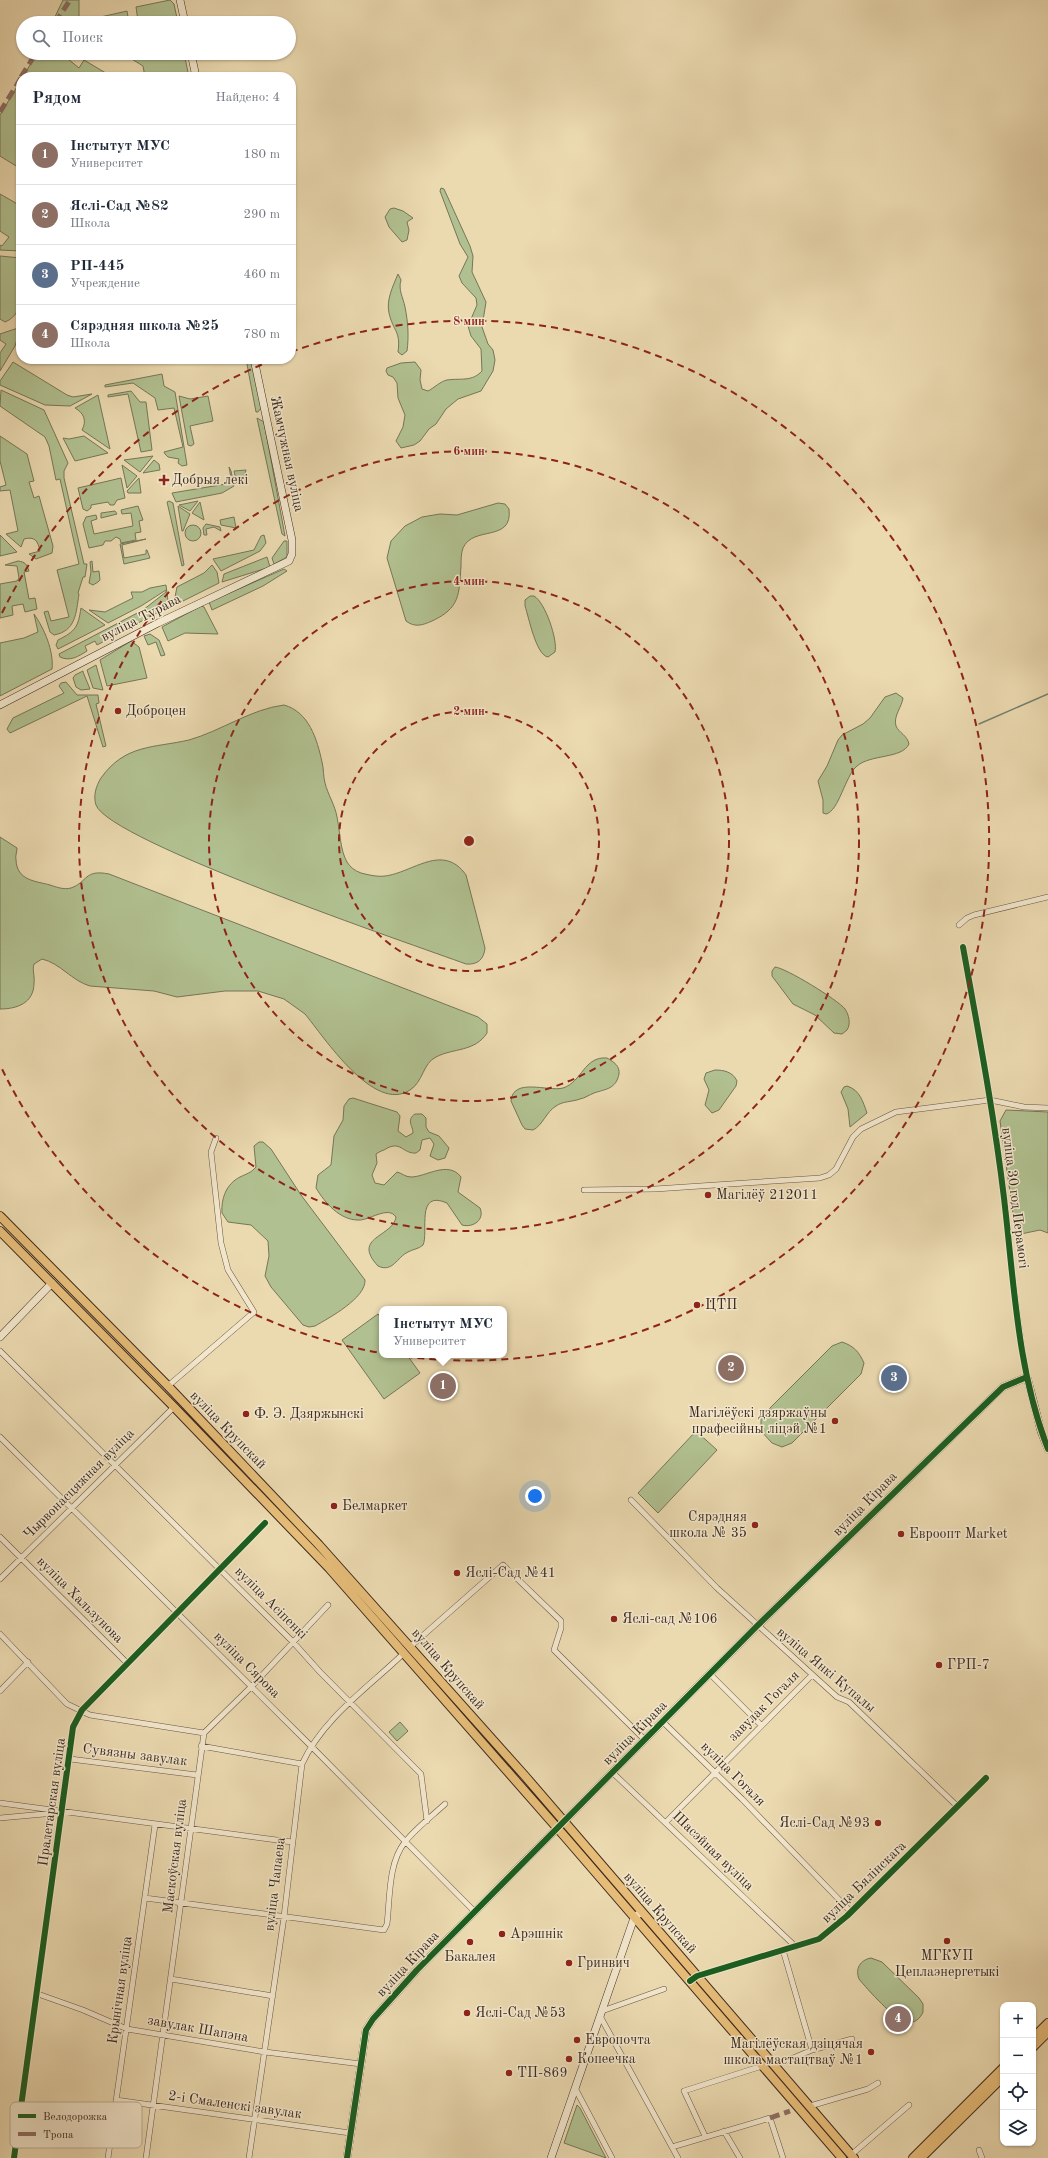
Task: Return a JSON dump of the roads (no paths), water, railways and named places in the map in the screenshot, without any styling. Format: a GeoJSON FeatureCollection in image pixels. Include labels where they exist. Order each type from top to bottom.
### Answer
{"type":"FeatureCollection","features":[{"type":"Feature","properties":{"kind":"main road","name":"вуліца Крупскай"},"geometry":{"type":"LineString","coordinates":[[0,1216],[168,1386],[316,1542],[411,1646],[853,2156]]}},
{"type":"Feature","properties":{"kind":"main road","name":"вуліца Крупскай"},"geometry":{"type":"LineString","coordinates":[[0,1231],[174,1407],[325,1564],[558,1829],[842,2158]]}},
{"type":"Feature","properties":{"kind":"main road"},"geometry":{"type":"LineString","coordinates":[[1036,2035],[1048,2023]]}},
{"type":"Feature","properties":{"kind":"main road"},"geometry":{"type":"LineString","coordinates":[[1036,2044],[1047,2035]]}},
{"type":"Feature","properties":{"kind":"main road"},"geometry":{"type":"LineString","coordinates":[[913,2158],[1000,2071]]}},
{"type":"Feature","properties":{"kind":"main road"},"geometry":{"type":"LineString","coordinates":[[921,2158],[1000,2080]]}},
{"type":"Feature","properties":{"kind":"street"},"geometry":{"type":"LineString","coordinates":[[180,0],[183,16]]}},
{"type":"Feature","properties":{"kind":"street"},"geometry":{"type":"LineString","coordinates":[[192,60],[195,72]]}},
{"type":"Feature","properties":{"kind":"street","name":"Жамчужная вуліца"},"geometry":{"type":"LineString","coordinates":[[255,364],[292,540],[292,554]]}},
{"type":"Feature","properties":{"kind":"street","name":"вуліца Турава"},"geometry":{"type":"LineString","coordinates":[[0,705],[158,623],[274,569],[289,561],[292,554]]}},
{"type":"Feature","properties":{"kind":"street"},"geometry":{"type":"LineString","coordinates":[[959,925],[967,918],[974,915],[1048,897]]}},
{"type":"Feature","properties":{"kind":"street","name":"вуліца 30 год Перамогі"},"geometry":{"type":"LineString","coordinates":[[963,947],[990,1100],[1002,1179],[1014,1298],[1027,1377],[1041,1431],[1048,1450]]}},
{"type":"Feature","properties":{"kind":"street"},"geometry":{"type":"LineString","coordinates":[[584,1190],[655,1189],[820,1178],[829,1175],[836,1169],[853,1137],[861,1129],[896,1112],[990,1100],[1024,1107],[1048,1108]]}},
{"type":"Feature","properties":{"kind":"street"},"geometry":{"type":"LineString","coordinates":[[168,1386],[254,1312],[228,1270],[221,1243],[211,1152],[216,1138]]}},
{"type":"Feature","properties":{"kind":"street"},"geometry":{"type":"LineString","coordinates":[[0,1337],[52,1283]]}},
{"type":"Feature","properties":{"kind":"street","name":"вуліца Асіпенкі"},"geometry":{"type":"LineString","coordinates":[[0,1351],[293,1642],[421,1774],[427,1821]]}},
{"type":"Feature","properties":{"kind":"street","name":"вуліца Кірава"},"geometry":{"type":"LineString","coordinates":[[347,2158],[368,2026],[417,1970],[757,1626],[1003,1387],[1027,1377]]}},
{"type":"Feature","properties":{"kind":"street","name":"Чырвонасцяжная вуліца"},"geometry":{"type":"LineString","coordinates":[[0,1579],[174,1407]]}},
{"type":"Feature","properties":{"kind":"street","name":"вуліца Сярова"},"geometry":{"type":"LineString","coordinates":[[0,1437],[310,1745],[475,1912]]}},
{"type":"Feature","properties":{"kind":"street","name":"вуліца Янкі Купалы"},"geometry":{"type":"LineString","coordinates":[[631,1500],[757,1626],[837,1697],[849,1702],[957,1806]]}},
{"type":"Feature","properties":{"kind":"street","name":"Пралетарская вуліца"},"geometry":{"type":"LineString","coordinates":[[22,2102],[70,1759],[73,1727],[82,1710],[219,1568],[265,1523]]}},
{"type":"Feature","properties":{"kind":"street","name":"вуліца Хальзунова"},"geometry":{"type":"LineString","coordinates":[[0,1537],[127,1663]]}},
{"type":"Feature","properties":{"kind":"street"},"geometry":{"type":"LineString","coordinates":[[411,1646],[503,1564],[561,1621],[561,1628],[554,1648],[558,1654],[645,1740]]}},
{"type":"Feature","properties":{"kind":"street"},"geometry":{"type":"LineString","coordinates":[[0,1634],[67,1704],[90,1715],[204,1733],[251,1688],[328,1605]]}},
{"type":"Feature","properties":{"kind":"street","name":"вуліца Чапаева"},"geometry":{"type":"LineString","coordinates":[[249,2158],[284,1917],[302,1764],[310,1745],[350,1702],[404,1653]]}},
{"type":"Feature","properties":{"kind":"street"},"geometry":{"type":"LineString","coordinates":[[0,1691],[28,1662]]}},
{"type":"Feature","properties":{"kind":"street"},"geometry":{"type":"LineString","coordinates":[[710,1674],[761,1726]]}},
{"type":"Feature","properties":{"kind":"street","name":"завулак Гогаля"},"geometry":{"type":"LineString","coordinates":[[666,1822],[812,1675]]}},
{"type":"Feature","properties":{"kind":"street","name":"вуліца Гогаля"},"geometry":{"type":"LineString","coordinates":[[663,1722],[715,1772],[851,1912]]}},
{"type":"Feature","properties":{"kind":"street","name":"Маскоўская вуліца"},"geometry":{"type":"LineString","coordinates":[[146,2158],[192,1828],[197,1775],[204,1733]]}},
{"type":"Feature","properties":{"kind":"street"},"geometry":{"type":"LineString","coordinates":[[201,1746],[302,1764]]}},
{"type":"Feature","properties":{"kind":"street","name":"Сувязны завулак"},"geometry":{"type":"LineString","coordinates":[[70,1759],[197,1775]]}},
{"type":"Feature","properties":{"kind":"street","name":"Шасэйная вуліца"},"geometry":{"type":"LineString","coordinates":[[613,1773],[796,1947]]}},
{"type":"Feature","properties":{"kind":"street","name":"вуліца Бялінскага"},"geometry":{"type":"LineString","coordinates":[[690,1981],[697,1976],[819,1939],[833,1930],[986,1778]]}},
{"type":"Feature","properties":{"kind":"street"},"geometry":{"type":"LineString","coordinates":[[0,1803],[154,1825],[192,1828],[292,1842]]}},
{"type":"Feature","properties":{"kind":"street"},"geometry":{"type":"LineString","coordinates":[[145,1898],[384,1930],[387,1924],[395,1863],[398,1852],[405,1841],[445,1804]]}},
{"type":"Feature","properties":{"kind":"street"},"geometry":{"type":"LineString","coordinates":[[0,1818],[62,1812]]}},
{"type":"Feature","properties":{"kind":"street","name":"Крынічная вуліца"},"geometry":{"type":"LineString","coordinates":[[116,2100],[154,1825]]}},
{"type":"Feature","properties":{"kind":"street"},"geometry":{"type":"LineString","coordinates":[[551,2158],[634,1918],[641,1912]]}},
{"type":"Feature","properties":{"kind":"street"},"geometry":{"type":"LineString","coordinates":[[783,1950],[812,2050]]}},
{"type":"Feature","properties":{"kind":"street"},"geometry":{"type":"LineString","coordinates":[[171,1980],[273,1996]]}},
{"type":"Feature","properties":{"kind":"street"},"geometry":{"type":"LineString","coordinates":[[601,2014],[664,1989]]}},
{"type":"Feature","properties":{"kind":"street","name":"завулак Шапэна"},"geometry":{"type":"LineString","coordinates":[[38,1994],[83,2010],[127,2029],[265,2052],[361,2064]]}},
{"type":"Feature","properties":{"kind":"street"},"geometry":{"type":"LineString","coordinates":[[601,2014],[678,2158]]}},
{"type":"Feature","properties":{"kind":"street"},"geometry":{"type":"LineString","coordinates":[[786,2061],[812,2050],[852,2039]]}},
{"type":"Feature","properties":{"kind":"street"},"geometry":{"type":"LineString","coordinates":[[705,2136],[684,2091],[762,2066]]}},
{"type":"Feature","properties":{"kind":"street"},"geometry":{"type":"LineString","coordinates":[[810,2106],[868,2089],[878,2083]]}},
{"type":"Feature","properties":{"kind":"street"},"geometry":{"type":"LineString","coordinates":[[575,2088],[612,2158]]}},
{"type":"Feature","properties":{"kind":"street","name":"2-і Смаленскі завулак"},"geometry":{"type":"LineString","coordinates":[[116,2100],[131,2102]]}},
{"type":"Feature","properties":{"kind":"street","name":"2-і Смаленскі завулак"},"geometry":{"type":"LineString","coordinates":[[142,2104],[350,2133]]}},
{"type":"Feature","properties":{"kind":"street"},"geometry":{"type":"LineString","coordinates":[[853,2156],[908,2105]]}},
{"type":"Feature","properties":{"kind":"street"},"geometry":{"type":"LineString","coordinates":[[672,2147],[770,2118],[783,2158]]}},
{"type":"Feature","properties":{"kind":"street"},"geometry":{"type":"LineString","coordinates":[[724,2131],[740,2158]]}},
{"type":"Feature","properties":{"kind":"street","name":"Пралетарская вуліца"},"geometry":{"type":"LineString","coordinates":[[14,2158],[15,2148]]}},
{"type":"Feature","properties":{"kind":"street","name":"Крынічная вуліца"},"geometry":{"type":"LineString","coordinates":[[108,2158],[109,2148]]}},
{"type":"Feature","properties":{"kind":"street"},"geometry":{"type":"LineString","coordinates":[[979,2150],[982,2158]]}},
{"type":"Feature","properties":{"kind":"waterway"},"geometry":{"type":"LineString","coordinates":[[979,724],[1048,694]]}},
{"type":"Feature","properties":{"kind":"place","name":"Добрыя лекі"},"geometry":{"type":"Point","coordinates":[164,480]}},
{"type":"Feature","properties":{"kind":"place","name":"Доброцен"},"geometry":{"type":"Point","coordinates":[118,711]}},
{"type":"Feature","properties":{"kind":"place","name":"Магілёў 212011"},"geometry":{"type":"Point","coordinates":[708,1195]}},
{"type":"Feature","properties":{"kind":"place","name":"ЦТП"},"geometry":{"type":"Point","coordinates":[697,1305]}},
{"type":"Feature","properties":{"kind":"place","name":"Яслі-Сад №82"},"geometry":{"type":"Point","coordinates":[731,1368]}},
{"type":"Feature","properties":{"kind":"place","name":"РП-445"},"geometry":{"type":"Point","coordinates":[894,1378]}},
{"type":"Feature","properties":{"kind":"place","name":"Інстытут МУС"},"geometry":{"type":"Point","coordinates":[443,1386]}},
{"type":"Feature","properties":{"kind":"place","name":"Ф. Э. Дзяржынскі"},"geometry":{"type":"Point","coordinates":[246,1414]}},
{"type":"Feature","properties":{"kind":"place","name":"Магілёўскі дзяржаўны прафесійны ліцэй №1"},"geometry":{"type":"Point","coordinates":[835,1421]}},
{"type":"Feature","properties":{"kind":"place","name":"Белмаркет"},"geometry":{"type":"Point","coordinates":[334,1506]}},
{"type":"Feature","properties":{"kind":"place","name":"Сярэдняя школа № 35"},"geometry":{"type":"Point","coordinates":[755,1525]}},
{"type":"Feature","properties":{"kind":"place","name":"Евроопт Market"},"geometry":{"type":"Point","coordinates":[901,1534]}},
{"type":"Feature","properties":{"kind":"place","name":"Яслі-Сад №41"},"geometry":{"type":"Point","coordinates":[457,1573]}},
{"type":"Feature","properties":{"kind":"place","name":"Яслі-сад №106"},"geometry":{"type":"Point","coordinates":[614,1619]}},
{"type":"Feature","properties":{"kind":"place","name":"ГРП-7"},"geometry":{"type":"Point","coordinates":[939,1665]}},
{"type":"Feature","properties":{"kind":"place","name":"Яслі-Сад №93"},"geometry":{"type":"Point","coordinates":[878,1823]}},
{"type":"Feature","properties":{"kind":"place","name":"Арэшнік"},"geometry":{"type":"Point","coordinates":[502,1934]}},
{"type":"Feature","properties":{"kind":"place","name":"МГКУП Цеплаэнергетыкі"},"geometry":{"type":"Point","coordinates":[947,1941]}},
{"type":"Feature","properties":{"kind":"place","name":"Бакалея"},"geometry":{"type":"Point","coordinates":[470,1942]}},
{"type":"Feature","properties":{"kind":"place","name":"Гринвич"},"geometry":{"type":"Point","coordinates":[569,1963]}},
{"type":"Feature","properties":{"kind":"place","name":"Яслі-Сад №53"},"geometry":{"type":"Point","coordinates":[467,2013]}},
{"type":"Feature","properties":{"kind":"place","name":"Сярэдняя школа №25"},"geometry":{"type":"Point","coordinates":[898,2019]}},
{"type":"Feature","properties":{"kind":"place","name":"Европочта"},"geometry":{"type":"Point","coordinates":[577,2040]}},
{"type":"Feature","properties":{"kind":"place","name":"Магілёўская дзіцячая школа мастацтваў №1"},"geometry":{"type":"Point","coordinates":[871,2052]}},
{"type":"Feature","properties":{"kind":"place","name":"Копеечка"},"geometry":{"type":"Point","coordinates":[569,2059]}},
{"type":"Feature","properties":{"kind":"place","name":"ТП-869"},"geometry":{"type":"Point","coordinates":[509,2073]}}]}
